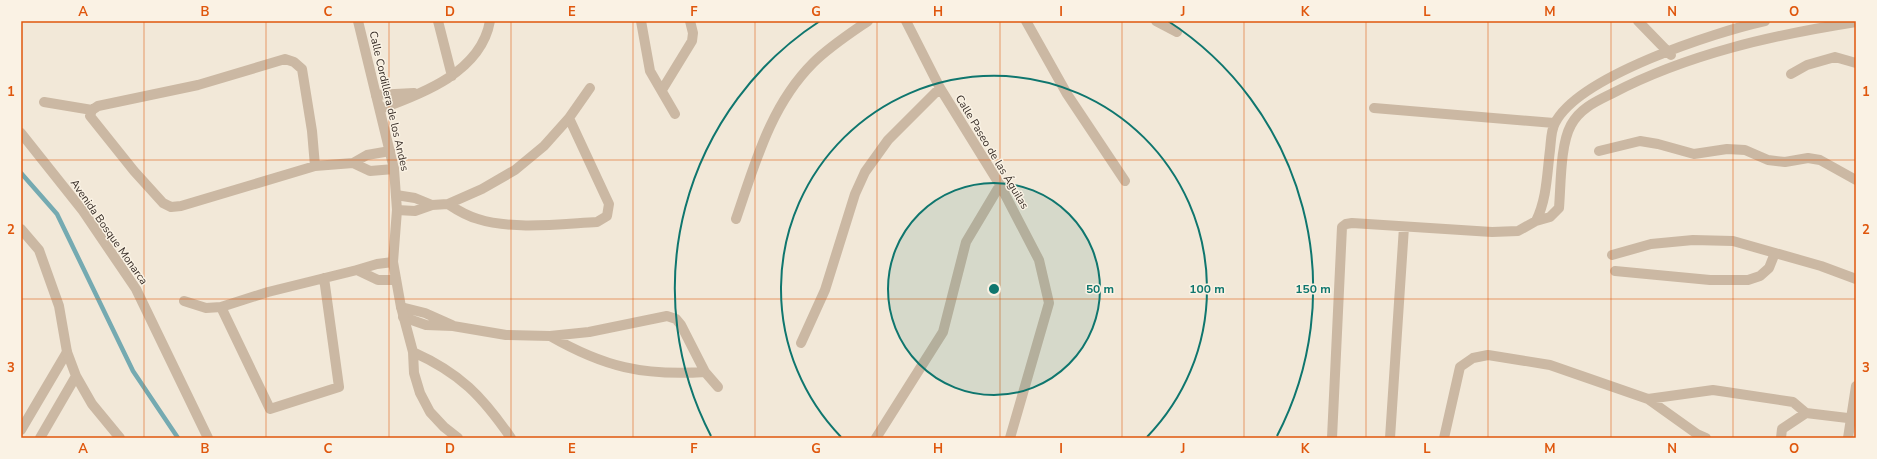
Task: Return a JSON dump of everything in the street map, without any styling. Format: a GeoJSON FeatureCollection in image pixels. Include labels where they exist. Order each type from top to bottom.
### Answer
{"type":"FeatureCollection","features":[{"type":"Feature","properties":{"kind":"street","name":"Calle Cordillera de los Andes"},"geometry":{"type":"LineString","coordinates":[[358,21],[394,169],[397,210],[393,262],[402,312],[412,352],[414,373],[420,393],[430,412],[444,428],[458,438]]}},
{"type":"Feature","properties":{"kind":"street"},"geometry":{"type":"LineString","coordinates":[[438,21],[452,76]]}},
{"type":"Feature","properties":{"kind":"street"},"geometry":{"type":"LineString","coordinates":[[380,109],[424,92],[452,76],[472,57],[482,43],[490,21]]}},
{"type":"Feature","properties":{"kind":"street"},"geometry":{"type":"LineString","coordinates":[[641,21],[650,71],[675,114]]}},
{"type":"Feature","properties":{"kind":"street"},"geometry":{"type":"LineString","coordinates":[[662,90],[692,41],[693,33],[690,21]]}},
{"type":"Feature","properties":{"kind":"street"},"geometry":{"type":"LineString","coordinates":[[736,219],[765,136],[784,99],[799,78],[814,62],[847,35],[868,21]]}},
{"type":"Feature","properties":{"kind":"street","name":"Calle Paseo de las Águilas"},"geometry":{"type":"LineString","coordinates":[[906,21],[940,88],[1000,185],[1039,260],[1049,302],[1010,438]]}},
{"type":"Feature","properties":{"kind":"street"},"geometry":{"type":"LineString","coordinates":[[1026,21],[1067,94],[1125,181]]}},
{"type":"Feature","properties":{"kind":"street"},"geometry":{"type":"LineString","coordinates":[[1156,21],[1178,32]]}},
{"type":"Feature","properties":{"kind":"street"},"geometry":{"type":"LineString","coordinates":[[1638,21],[1679,63]]}},
{"type":"Feature","properties":{"kind":"street"},"geometry":{"type":"LineString","coordinates":[[1536,221],[1544,199],[1554,123],[1566,108],[1584,92],[1624,70],[1668,52],[1765,21]]}},
{"type":"Feature","properties":{"kind":"street"},"geometry":{"type":"LineString","coordinates":[[1332,438],[1342,227],[1346,224],[1352,223],[1492,232],[1518,231],[1536,221],[1550,217],[1559,208],[1565,140],[1570,125],[1577,115],[1590,105],[1630,84],[1679,63],[1799,32],[1856,22]]}},
{"type":"Feature","properties":{"kind":"street"},"geometry":{"type":"LineString","coordinates":[[1791,74],[1807,65],[1835,57],[1856,63]]}},
{"type":"Feature","properties":{"kind":"street"},"geometry":{"type":"LineString","coordinates":[[315,166],[312,131],[302,69],[294,62],[285,59],[198,85],[98,106],[92,110],[90,116],[134,171],[164,203],[171,207],[181,206],[315,166],[352,163],[367,155],[390,151]]}},
{"type":"Feature","properties":{"kind":"street"},"geometry":{"type":"LineString","coordinates":[[397,210],[415,211],[432,205],[448,204],[482,189],[515,170],[544,146],[569,118],[590,88]]}},
{"type":"Feature","properties":{"kind":"street"},"geometry":{"type":"LineString","coordinates":[[801,343],[825,290],[855,194],[865,172],[888,140],[940,88]]}},
{"type":"Feature","properties":{"kind":"street"},"geometry":{"type":"LineString","coordinates":[[376,95],[424,92]]}},
{"type":"Feature","properties":{"kind":"street"},"geometry":{"type":"LineString","coordinates":[[44,102],[92,110]]}},
{"type":"Feature","properties":{"kind":"street"},"geometry":{"type":"LineString","coordinates":[[1374,108],[1554,123]]}},
{"type":"Feature","properties":{"kind":"street"},"geometry":{"type":"LineString","coordinates":[[448,204],[464,214],[478,220],[520,226],[596,222],[607,216],[609,204],[569,118]]}},
{"type":"Feature","properties":{"kind":"street","name":"Avenida Bosque Monarca"},"geometry":{"type":"LineString","coordinates":[[21,133],[83,210],[136,289],[208,438]]}},
{"type":"Feature","properties":{"kind":"street"},"geometry":{"type":"LineString","coordinates":[[1551,138],[1565,140]]}},
{"type":"Feature","properties":{"kind":"street"},"geometry":{"type":"LineString","coordinates":[[1599,151],[1640,141],[1658,144],[1694,154],[1727,149],[1745,150],[1768,160],[1785,162],[1808,158],[1820,160],[1839,169],[1856,180]]}},
{"type":"Feature","properties":{"kind":"street"},"geometry":{"type":"LineString","coordinates":[[352,163],[370,171],[394,169]]}},
{"type":"Feature","properties":{"kind":"street"},"geometry":{"type":"LineString","coordinates":[[876,438],[943,332],[966,242],[1000,185]]}},
{"type":"Feature","properties":{"kind":"street"},"geometry":{"type":"LineString","coordinates":[[396,196],[415,198],[432,205]]}},
{"type":"Feature","properties":{"kind":"street"},"geometry":{"type":"LineString","coordinates":[[1390,438],[1404,227]]}},
{"type":"Feature","properties":{"kind":"street"},"geometry":{"type":"LineString","coordinates":[[21,229],[39,250],[59,306],[68,352],[76,376],[92,404],[120,438]]}},
{"type":"Feature","properties":{"kind":"street"},"geometry":{"type":"LineString","coordinates":[[1612,255],[1651,244],[1693,240],[1733,241],[1821,266],[1856,279]]}},
{"type":"Feature","properties":{"kind":"street"},"geometry":{"type":"LineString","coordinates":[[1615,271],[1710,280],[1748,280],[1760,276],[1769,268],[1775,253]]}},
{"type":"Feature","properties":{"kind":"street"},"geometry":{"type":"LineString","coordinates":[[184,301],[206,308],[221,307],[377,264],[393,262]]}},
{"type":"Feature","properties":{"kind":"street"},"geometry":{"type":"LineString","coordinates":[[357,270],[378,280],[396,280]]}},
{"type":"Feature","properties":{"kind":"street"},"geometry":{"type":"LineString","coordinates":[[221,307],[270,409],[339,387],[324,278]]}},
{"type":"Feature","properties":{"kind":"street"},"geometry":{"type":"LineString","coordinates":[[402,312],[425,313],[453,326],[506,335],[550,336],[589,332],[667,316],[676,319],[681,325],[705,372],[718,387]]}},
{"type":"Feature","properties":{"kind":"street"},"geometry":{"type":"LineString","coordinates":[[550,336],[578,352],[615,366],[640,371],[673,374],[705,372]]}},
{"type":"Feature","properties":{"kind":"street"},"geometry":{"type":"LineString","coordinates":[[21,430],[68,352]]}},
{"type":"Feature","properties":{"kind":"street"},"geometry":{"type":"LineString","coordinates":[[412,352],[448,370],[464,383],[484,401],[503,433],[511,438]]}},
{"type":"Feature","properties":{"kind":"street"},"geometry":{"type":"LineString","coordinates":[[1444,438],[1460,367],[1474,358],[1488,355],[1550,366],[1648,399],[1697,434],[1706,438]]}},
{"type":"Feature","properties":{"kind":"street"},"geometry":{"type":"LineString","coordinates":[[40,438],[76,376]]}},
{"type":"Feature","properties":{"kind":"street"},"geometry":{"type":"LineString","coordinates":[[1851,436],[1854,419],[1856,386]]}},
{"type":"Feature","properties":{"kind":"street"},"geometry":{"type":"LineString","coordinates":[[1648,399],[1713,390],[1793,402],[1806,413],[1854,419]]}},
{"type":"Feature","properties":{"kind":"street"},"geometry":{"type":"LineString","coordinates":[[1781,438],[1782,429],[1806,413]]}},
{"type":"Feature","properties":{"kind":"waterway"},"geometry":{"type":"LineString","coordinates":[[21,173],[57,214],[133,371],[178,438]]}}]}
